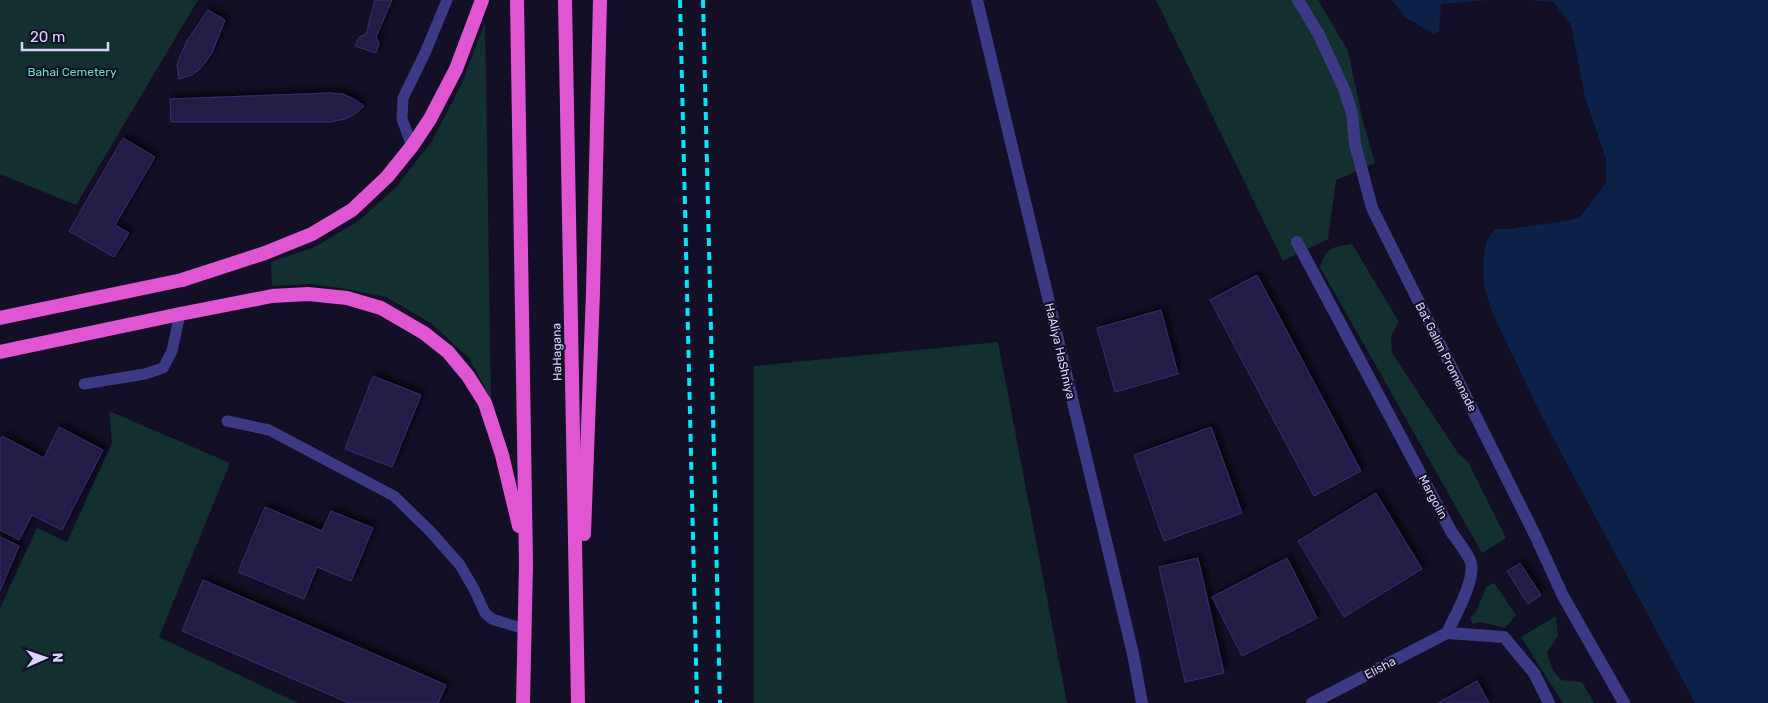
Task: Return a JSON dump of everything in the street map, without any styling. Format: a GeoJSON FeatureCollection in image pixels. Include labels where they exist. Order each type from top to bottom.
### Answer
{"type":"FeatureCollection","features":[{"type":"Feature","properties":{"kind":"highway"},"geometry":{"type":"LineString","coordinates":[[0,318],[182,280],[265,253],[312,234],[352,210],[388,177],[430,119],[456,69],[482,0]]}},
{"type":"Feature","properties":{"kind":"highway"},"geometry":{"type":"LineString","coordinates":[[517,0],[526,564],[523,703]]}},
{"type":"Feature","properties":{"kind":"highway","name":"HaHagana"},"geometry":{"type":"LineString","coordinates":[[565,0],[578,703]]}},
{"type":"Feature","properties":{"kind":"highway"},"geometry":{"type":"LineString","coordinates":[[579,683],[593,292],[600,0]]}},
{"type":"Feature","properties":{"kind":"highway"},"geometry":{"type":"LineString","coordinates":[[0,352],[272,296],[308,294],[347,298],[381,308],[424,333],[448,352],[468,376],[485,403],[507,474],[526,564]]}},
{"type":"Feature","properties":{"kind":"street","name":"HaAliya HaShniya"},"geometry":{"type":"LineString","coordinates":[[977,0],[1128,635],[1142,703]]}},
{"type":"Feature","properties":{"kind":"street","name":"Bat Galim Promenade"},"geometry":{"type":"LineString","coordinates":[[1298,0],[1320,35],[1352,113],[1355,144],[1372,208],[1535,535],[1563,596],[1624,703]]}},
{"type":"Feature","properties":{"kind":"street","name":"Margolin"},"geometry":{"type":"LineString","coordinates":[[1297,242],[1452,533],[1471,562],[1470,581],[1447,633]]}},
{"type":"Feature","properties":{"kind":"street","name":"Elisha"},"geometry":{"type":"LineString","coordinates":[[1312,703],[1447,633]]}},
{"type":"Feature","properties":{"kind":"street"},"geometry":{"type":"LineString","coordinates":[[1447,633],[1504,637],[1534,673],[1550,703]]}},
{"type":"Feature","properties":{"kind":"lane"},"geometry":{"type":"LineString","coordinates":[[412,146],[402,120],[403,98],[447,0]]}},
{"type":"Feature","properties":{"kind":"lane"},"geometry":{"type":"LineString","coordinates":[[84,384],[145,374],[163,368],[172,351],[180,314]]}},
{"type":"Feature","properties":{"kind":"lane"},"geometry":{"type":"LineString","coordinates":[[226,421],[269,430],[394,496],[431,532],[460,565],[485,613],[492,619],[524,629]]}},
{"type":"Feature","properties":{"kind":"green space","name":"Bahai Cemetery"},"geometry":{"type":"Polygon","coordinates":[[[0,0],[198,0],[76,205],[0,174],[0,0]]]}},
{"type":"Feature","properties":{"kind":"green space"},"geometry":{"type":"Polygon","coordinates":[[[1156,0],[1318,0],[1348,51],[1363,122],[1375,163],[1336,180],[1328,239],[1283,261],[1156,0]]]}},
{"type":"Feature","properties":{"kind":"green space"},"geometry":{"type":"Polygon","coordinates":[[[485,22],[491,399],[469,358],[431,323],[386,297],[311,284],[272,286],[271,262],[315,247],[360,220],[397,186],[432,141],[462,83],[485,22]]]}},
{"type":"Feature","properties":{"kind":"green space"},"geometry":{"type":"Polygon","coordinates":[[[1352,244],[1399,322],[1391,336],[1392,353],[1458,453],[1468,462],[1506,538],[1482,553],[1320,267],[1325,255],[1331,249],[1352,244]]]}},
{"type":"Feature","properties":{"kind":"green space"},"geometry":{"type":"Polygon","coordinates":[[[998,342],[1067,703],[754,703],[754,366],[998,342]]]}},
{"type":"Feature","properties":{"kind":"green space"},"geometry":{"type":"Polygon","coordinates":[[[109,411],[230,463],[159,637],[298,703],[0,703],[0,608],[37,528],[67,542],[112,443],[109,411]]]}},
{"type":"Feature","properties":{"kind":"green space"},"geometry":{"type":"Polygon","coordinates":[[[1494,583],[1516,615],[1505,628],[1480,622],[1473,624],[1470,618],[1476,612],[1486,587],[1494,583]]]}},
{"type":"Feature","properties":{"kind":"green space"},"geometry":{"type":"Polygon","coordinates":[[[1556,616],[1558,636],[1547,653],[1553,670],[1561,680],[1582,682],[1594,703],[1563,703],[1521,637],[1556,616]]]}},
{"type":"Feature","properties":{"kind":"water"},"geometry":{"type":"Polygon","coordinates":[[[1392,0],[1489,0],[1441,4],[1439,31],[1434,34],[1405,17],[1392,0]]]}},
{"type":"Feature","properties":{"kind":"water"},"geometry":{"type":"Polygon","coordinates":[[[1529,0],[1768,0],[1768,703],[1695,703],[1541,415],[1492,312],[1484,286],[1483,265],[1486,242],[1495,229],[1510,229],[1566,221],[1580,217],[1606,183],[1606,159],[1585,97],[1571,25],[1553,2],[1529,0]]]}},
{"type":"Feature","properties":{"kind":"building"},"geometry":{"type":"Polygon","coordinates":[[[375,0],[392,0],[376,37],[379,43],[376,53],[355,46],[359,37],[366,34],[375,0]]]}},
{"type":"Feature","properties":{"kind":"building"},"geometry":{"type":"Polygon","coordinates":[[[208,10],[225,20],[212,53],[201,68],[192,75],[179,79],[177,65],[180,56],[188,39],[208,10]]]}},
{"type":"Feature","properties":{"kind":"building"},"geometry":{"type":"Polygon","coordinates":[[[343,94],[364,106],[355,114],[345,119],[330,122],[171,122],[170,99],[343,94]]]}},
{"type":"Feature","properties":{"kind":"building"},"geometry":{"type":"Polygon","coordinates":[[[123,138],[155,157],[115,225],[129,233],[114,257],[69,231],[123,138]]]}},
{"type":"Feature","properties":{"kind":"building"},"geometry":{"type":"Polygon","coordinates":[[[1257,275],[1361,471],[1314,496],[1210,300],[1257,275]]]}},
{"type":"Feature","properties":{"kind":"building"},"geometry":{"type":"Polygon","coordinates":[[[1161,310],[1178,374],[1115,392],[1097,328],[1161,310]]]}},
{"type":"Feature","properties":{"kind":"building"},"geometry":{"type":"Polygon","coordinates":[[[373,376],[421,395],[392,467],[345,449],[373,376]]]}},
{"type":"Feature","properties":{"kind":"building"},"geometry":{"type":"Polygon","coordinates":[[[59,427],[103,450],[62,530],[32,515],[19,540],[0,530],[0,440],[2,436],[44,458],[59,427]]]}},
{"type":"Feature","properties":{"kind":"building"},"geometry":{"type":"Polygon","coordinates":[[[1211,427],[1242,513],[1164,541],[1134,455],[1211,427]]]}},
{"type":"Feature","properties":{"kind":"building"},"geometry":{"type":"Polygon","coordinates":[[[1376,493],[1422,569],[1344,617],[1298,541],[1376,493]]]}},
{"type":"Feature","properties":{"kind":"building"},"geometry":{"type":"Polygon","coordinates":[[[265,507],[322,531],[331,511],[373,528],[351,581],[317,567],[304,599],[238,572],[265,507]]]}},
{"type":"Feature","properties":{"kind":"building"},"geometry":{"type":"Polygon","coordinates":[[[0,537],[19,546],[0,591],[0,537]]]}},
{"type":"Feature","properties":{"kind":"building"},"geometry":{"type":"Polygon","coordinates":[[[1198,558],[1224,673],[1185,682],[1159,567],[1198,558]]]}},
{"type":"Feature","properties":{"kind":"building"},"geometry":{"type":"Polygon","coordinates":[[[1287,558],[1317,618],[1242,656],[1212,597],[1287,558]]]}},
{"type":"Feature","properties":{"kind":"building"},"geometry":{"type":"Polygon","coordinates":[[[1520,563],[1541,595],[1528,604],[1507,571],[1520,563]]]}},
{"type":"Feature","properties":{"kind":"building"},"geometry":{"type":"Polygon","coordinates":[[[203,580],[446,685],[438,703],[349,703],[182,631],[203,580]]]}},
{"type":"Feature","properties":{"kind":"building"},"geometry":{"type":"Polygon","coordinates":[[[1477,681],[1489,703],[1438,703],[1477,681]]]}},
{"type":"Feature","properties":{"kind":"railway"},"geometry":{"type":"LineString","coordinates":[[680,0],[697,703]]}},
{"type":"Feature","properties":{"kind":"railway"},"geometry":{"type":"LineString","coordinates":[[703,0],[720,703]]}}]}
